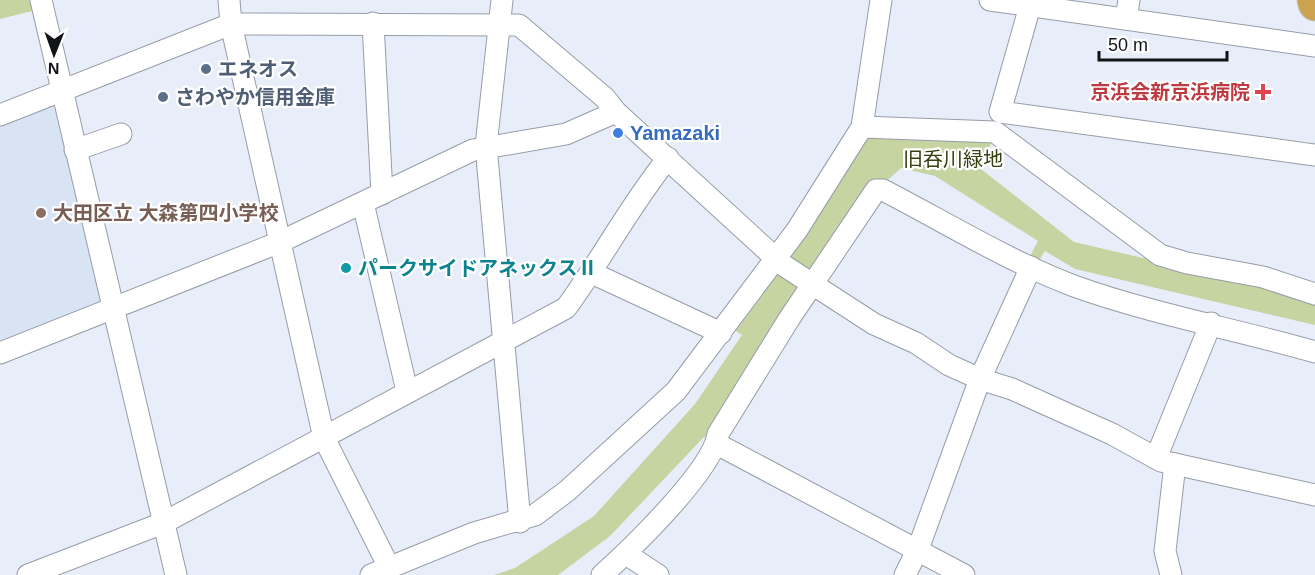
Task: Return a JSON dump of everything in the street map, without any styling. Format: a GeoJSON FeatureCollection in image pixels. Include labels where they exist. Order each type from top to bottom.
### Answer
{"type":"FeatureCollection","features":[{"type":"Feature","properties":{"kind":"street"},"geometry":{"type":"LineString","coordinates":[[41,0],[176,575]]}},
{"type":"Feature","properties":{"kind":"street"},"geometry":{"type":"LineString","coordinates":[[229,0],[231,24],[324,438],[380,571],[474,533],[520,522],[535,515],[567,491],[632,434],[676,391],[779,262],[862,127],[881,0]]}},
{"type":"Feature","properties":{"kind":"street"},"geometry":{"type":"LineString","coordinates":[[502,0],[485,142],[520,522]]}},
{"type":"Feature","properties":{"kind":"street"},"geometry":{"type":"LineString","coordinates":[[990,0],[1030,6],[1127,9],[1315,46]]}},
{"type":"Feature","properties":{"kind":"street"},"geometry":{"type":"LineString","coordinates":[[995,132],[1030,6]]}},
{"type":"Feature","properties":{"kind":"street"},"geometry":{"type":"LineString","coordinates":[[373,23],[372,198],[407,391]]}},
{"type":"Feature","properties":{"kind":"street"},"geometry":{"type":"LineString","coordinates":[[0,115],[231,24],[500,23],[519,25],[605,98],[616,112],[779,262],[874,324],[916,343],[980,380],[1012,389],[1112,434],[1165,461],[1315,495]]}},
{"type":"Feature","properties":{"kind":"street"},"geometry":{"type":"LineString","coordinates":[[0,353],[280,242],[485,142],[566,135],[616,112]]}},
{"type":"Feature","properties":{"kind":"street"},"geometry":{"type":"LineString","coordinates":[[1000,112],[1315,155]]}},
{"type":"Feature","properties":{"kind":"street"},"geometry":{"type":"LineString","coordinates":[[862,127],[995,132],[1160,255],[1187,263],[1263,277],[1315,294]]}},
{"type":"Feature","properties":{"kind":"street"},"geometry":{"type":"LineString","coordinates":[[75,150],[121,134]]}},
{"type":"Feature","properties":{"kind":"street"},"geometry":{"type":"LineString","coordinates":[[28,575],[164,523],[566,308],[592,273],[642,191],[668,158]]}},
{"type":"Feature","properties":{"kind":"street"},"geometry":{"type":"LineString","coordinates":[[602,575],[626,554],[704,464],[717,444],[718,434],[810,284],[871,195],[883,190],[1030,267],[1072,285],[1139,308],[1211,323],[1315,352]]}},
{"type":"Feature","properties":{"kind":"street"},"geometry":{"type":"LineString","coordinates":[[905,575],[918,549],[980,380],[1030,267]]}},
{"type":"Feature","properties":{"kind":"street"},"geometry":{"type":"LineString","coordinates":[[592,273],[721,333]]}},
{"type":"Feature","properties":{"kind":"street"},"geometry":{"type":"LineString","coordinates":[[1171,575],[1165,551],[1165,461],[1211,323]]}},
{"type":"Feature","properties":{"kind":"street"},"geometry":{"type":"LineString","coordinates":[[717,444],[964,575]]}},
{"type":"Feature","properties":{"kind":"street"},"geometry":{"type":"LineString","coordinates":[[626,554],[658,575]]}},
{"type":"Feature","properties":{"kind":"shaded area","name":"大田区立 大森第四小学校"},"geometry":{"type":"Polygon","coordinates":[[[56,104],[103,300],[101,306],[0,344],[0,127],[56,104]]]}},
{"type":"Feature","properties":{"kind":"green space"},"geometry":{"type":"Polygon","coordinates":[[[0,0],[34,0],[36,10],[0,19],[0,0]]]}},
{"type":"Feature","properties":{"kind":"green space","name":"旧呑川緑地"},"geometry":{"type":"Polygon","coordinates":[[[872,132],[996,136],[977,166],[1074,242],[1315,298],[1315,325],[1075,269],[1045,251],[1038,262],[1029,258],[1038,241],[935,176],[901,168],[880,187],[812,279],[787,260],[872,132]]]}},
{"type":"Feature","properties":{"kind":"green space"},"geometry":{"type":"Polygon","coordinates":[[[773,271],[805,293],[713,433],[703,438],[610,536],[558,575],[494,575],[515,568],[594,516],[695,404],[742,335],[731,328],[773,271]]]}},
{"type":"Feature","properties":{"kind":"place","name":"エネオス"},"geometry":{"type":"Point","coordinates":[206,69]}},
{"type":"Feature","properties":{"kind":"place","name":"京浜会新京浜病院"},"geometry":{"type":"Point","coordinates":[1263,92]}},
{"type":"Feature","properties":{"kind":"place","name":"さわやか信用金庫"},"geometry":{"type":"Point","coordinates":[163,97]}},
{"type":"Feature","properties":{"kind":"place","name":"Yamazaki"},"geometry":{"type":"Point","coordinates":[618,133]}},
{"type":"Feature","properties":{"kind":"place","name":"大田区立 大森第四小学校"},"geometry":{"type":"Point","coordinates":[41,213]}},
{"type":"Feature","properties":{"kind":"place","name":"パークサイドアネックスⅡ"},"geometry":{"type":"Point","coordinates":[346,268]}}]}
